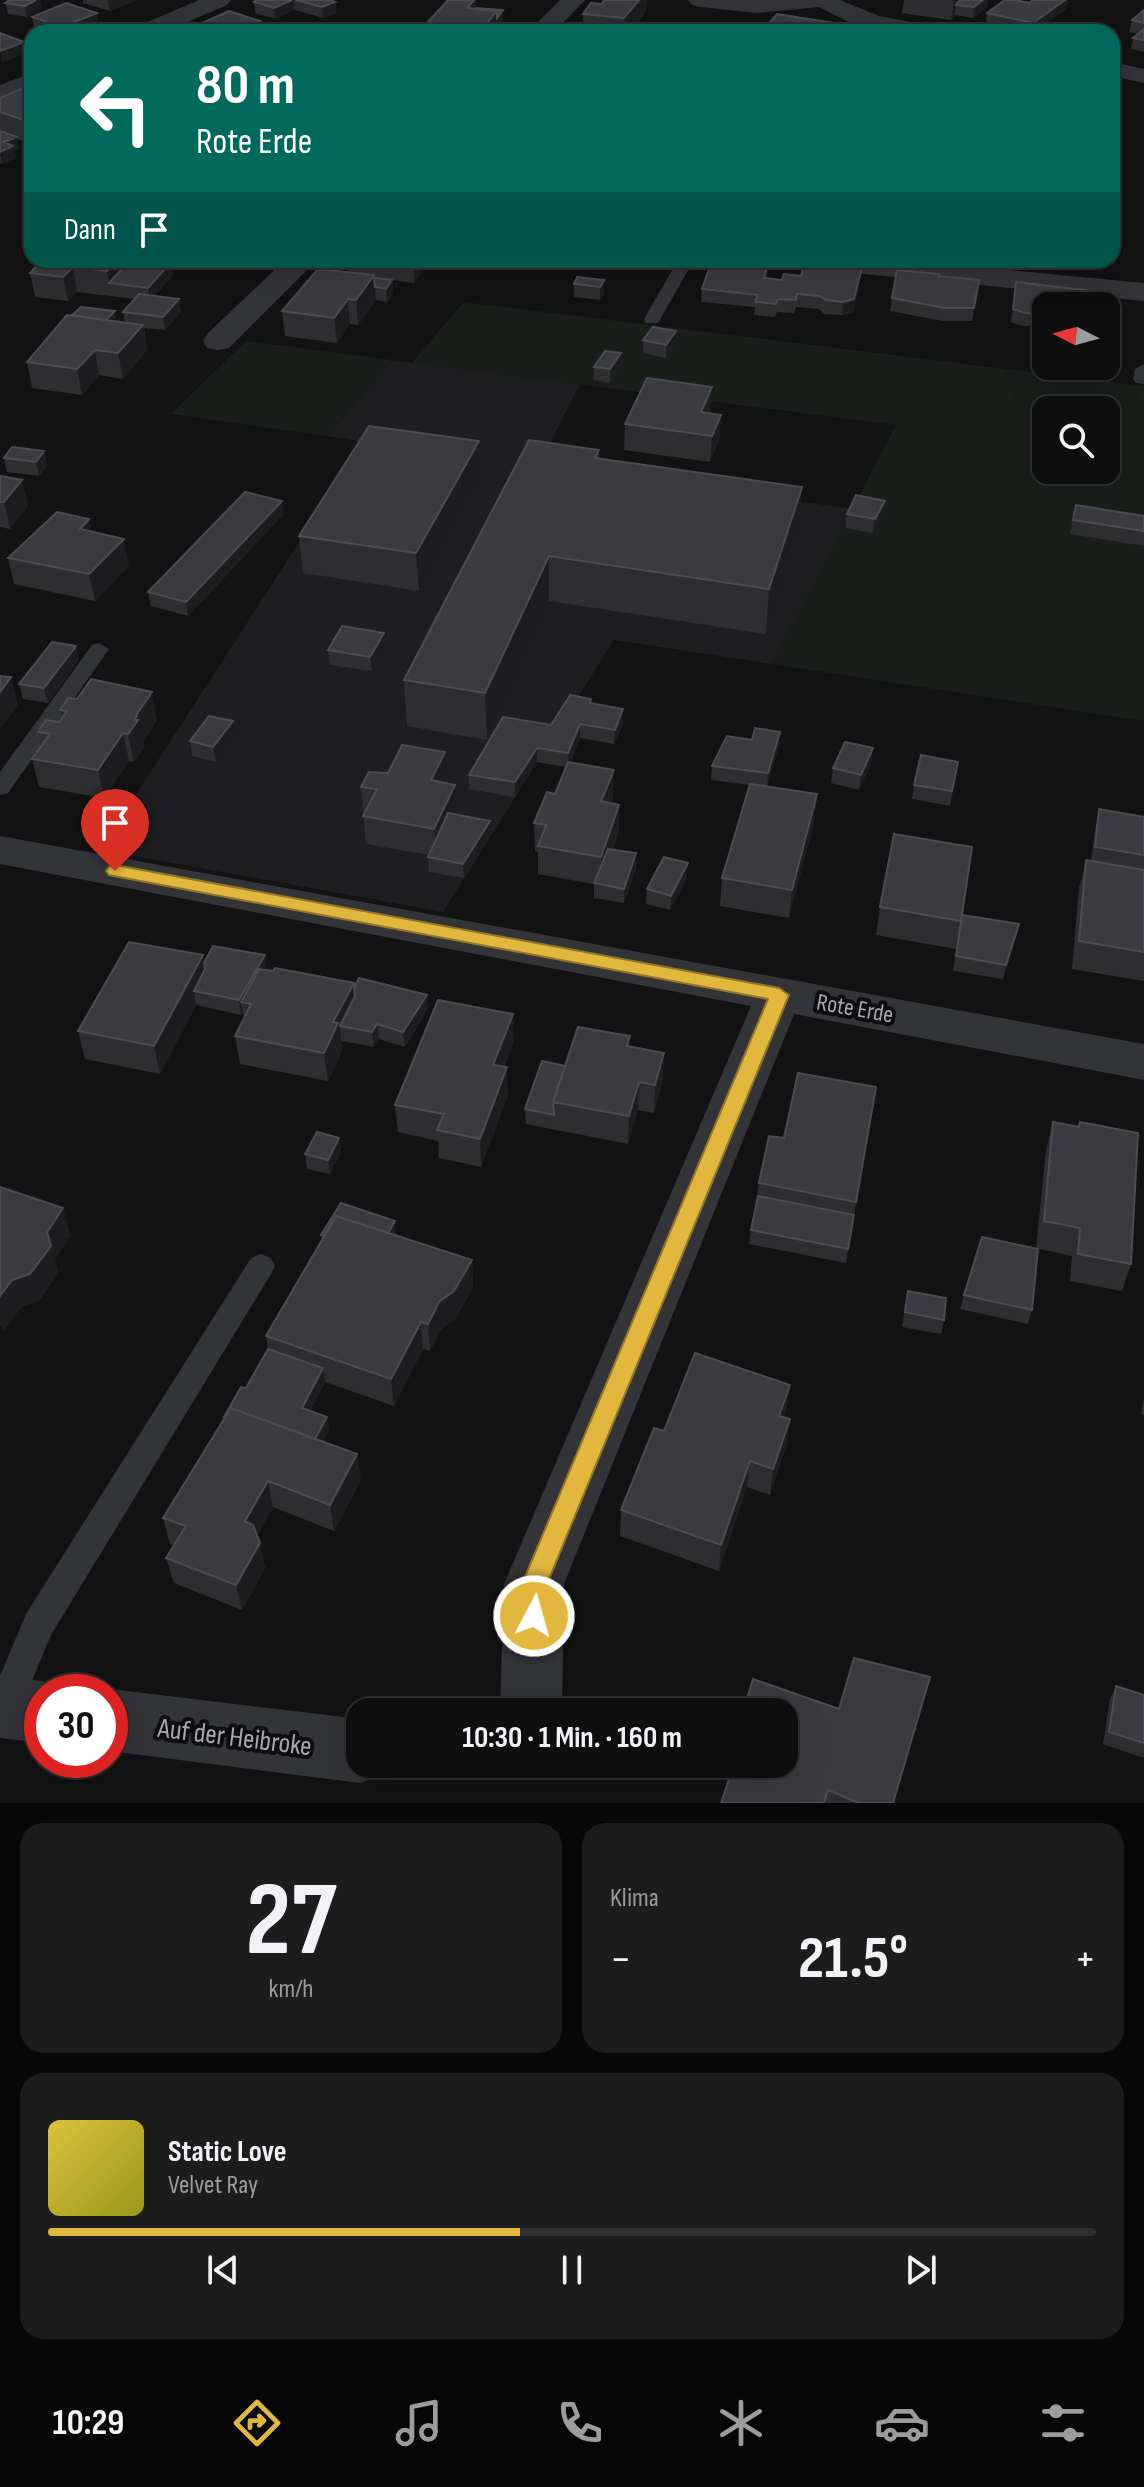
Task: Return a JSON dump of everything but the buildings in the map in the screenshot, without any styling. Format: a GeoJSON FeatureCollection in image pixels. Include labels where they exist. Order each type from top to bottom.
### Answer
{"type":"FeatureCollection","features":[{"type":"Feature","properties":{"kind":"street"},"geometry":{"type":"LineString","coordinates":[[163,24],[219,0]]}},
{"type":"Feature","properties":{"kind":"street"},"geometry":{"type":"LineString","coordinates":[[548,24],[573,0]]}},
{"type":"Feature","properties":{"kind":"street"},"geometry":{"type":"LineString","coordinates":[[700,0],[757,6],[821,0],[848,16],[877,24]]}},
{"type":"Feature","properties":{"kind":"street"},"geometry":{"type":"LineString","coordinates":[[1120,71],[1144,76]]}},
{"type":"Feature","properties":{"kind":"street"},"geometry":{"type":"LineString","coordinates":[[0,94],[24,84]]}},
{"type":"Feature","properties":{"kind":"street"},"geometry":{"type":"LineString","coordinates":[[218,341],[294,268]]}},
{"type":"Feature","properties":{"kind":"street"},"geometry":{"type":"LineString","coordinates":[[979,268],[1144,292]]}},
{"type":"Feature","properties":{"kind":"street","name":"Rote Erde"},"geometry":{"type":"LineString","coordinates":[[0,850],[1144,1062]]}},
{"type":"Feature","properties":{"kind":"street"},"geometry":{"type":"LineString","coordinates":[[531,1698],[534,1584],[779,995]]}},
{"type":"Feature","properties":{"kind":"street","name":"Auf der Heibroke"},"geometry":{"type":"LineString","coordinates":[[128,1722],[346,1749]]}},
{"type":"Feature","properties":{"kind":"lane"},"geometry":{"type":"LineString","coordinates":[[652,319],[681,268]]}},
{"type":"Feature","properties":{"kind":"lane"},"geometry":{"type":"LineString","coordinates":[[0,788],[99,649]]}},
{"type":"Feature","properties":{"kind":"lane"},"geometry":{"type":"LineString","coordinates":[[15,1709],[38,1625],[261,1266]]}},
{"type":"Feature","properties":{"kind":"shaded area"},"geometry":{"type":"Polygon","coordinates":[[[464,302],[1032,372],[1032,380],[1095,380],[1144,386],[1144,721],[772,664],[896,425],[412,363],[464,302]]]}},
{"type":"Feature","properties":{"kind":"shaded area"},"geometry":{"type":"Polygon","coordinates":[[[246,341],[392,360],[327,436],[171,414],[246,341]]]}},
{"type":"Feature","properties":{"kind":"shaded area"},"geometry":{"type":"Polygon","coordinates":[[[392,360],[580,384],[539,465],[854,509],[772,664],[614,640],[443,912],[100,850],[364,442],[327,436],[392,360]]]}},
{"type":"Feature","properties":{"kind":"route"},"geometry":{"type":"LineString","coordinates":[[115,871],[779,995],[534,1584],[534,1616]]}}]}
